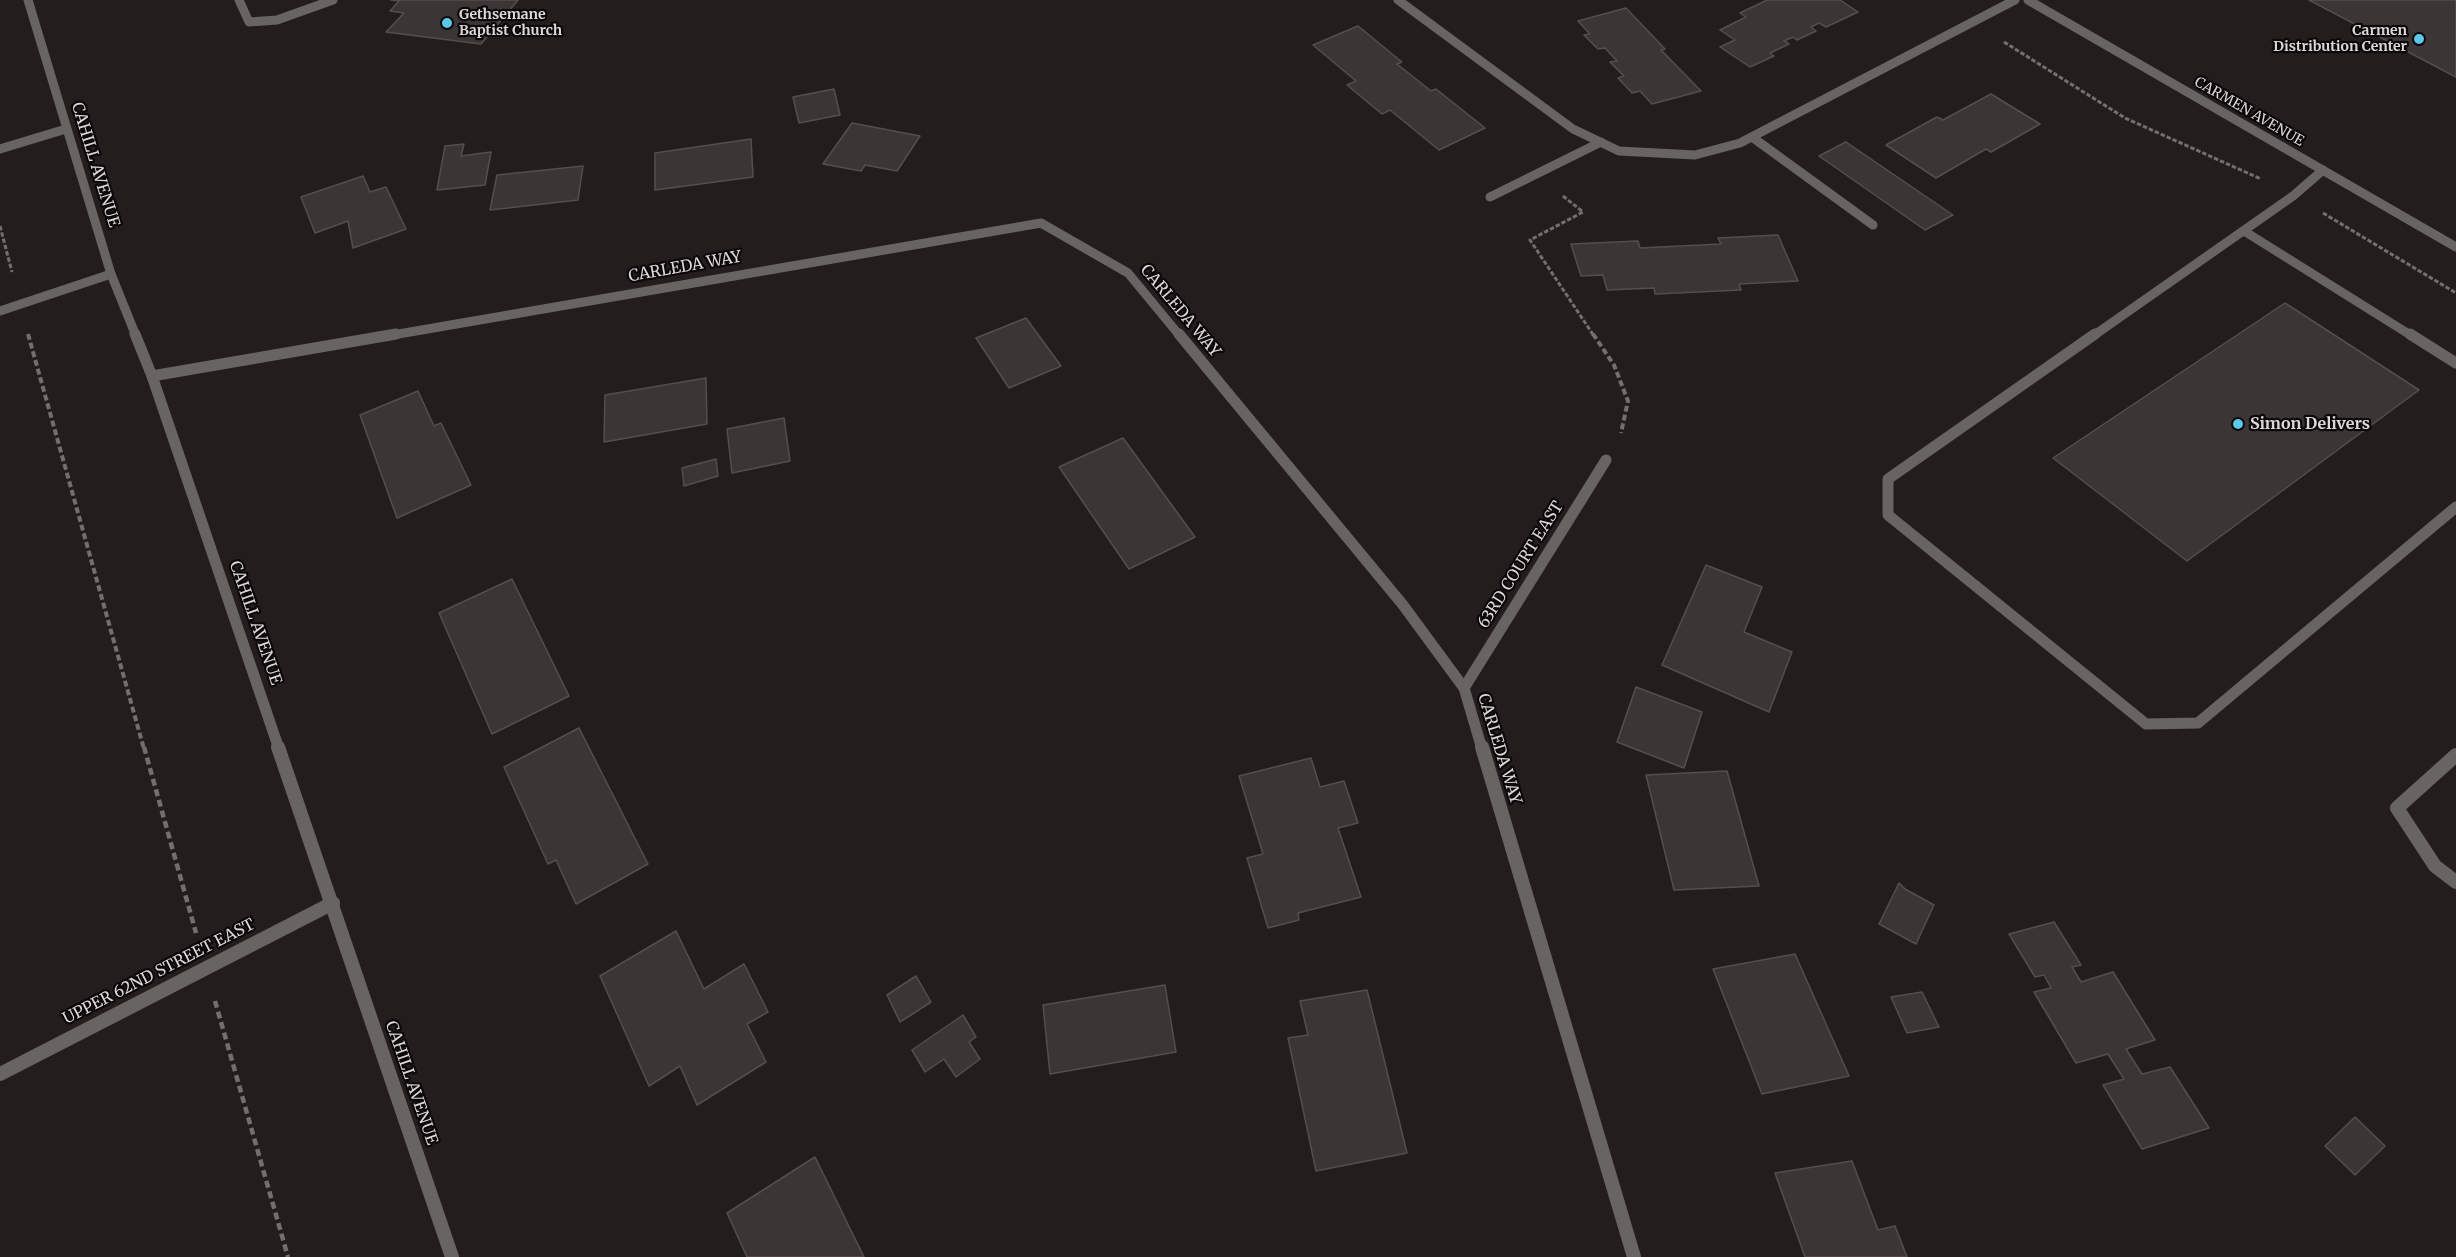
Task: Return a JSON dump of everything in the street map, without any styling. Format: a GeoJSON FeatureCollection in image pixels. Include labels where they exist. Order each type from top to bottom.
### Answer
{"type":"FeatureCollection","features":[{"type":"Feature","properties":{"kind":"street","name":"CAHILL AVENUE"},"geometry":{"type":"LineString","coordinates":[[28,0],[111,274],[152,376],[452,1257]]}},
{"type":"Feature","properties":{"kind":"street"},"geometry":{"type":"LineString","coordinates":[[239,0],[249,22],[277,20],[333,0]]}},
{"type":"Feature","properties":{"kind":"street"},"geometry":{"type":"LineString","coordinates":[[1398,0],[1573,129],[1619,151],[1695,155],[1740,143],[2014,0]]}},
{"type":"Feature","properties":{"kind":"street","name":"CARMEN AVENUE"},"geometry":{"type":"LineString","coordinates":[[2028,0],[2456,247]]}},
{"type":"Feature","properties":{"kind":"street"},"geometry":{"type":"LineString","coordinates":[[0,149],[66,129]]}},
{"type":"Feature","properties":{"kind":"street"},"geometry":{"type":"LineString","coordinates":[[1752,137],[1873,225]]}},
{"type":"Feature","properties":{"kind":"street"},"geometry":{"type":"LineString","coordinates":[[1490,197],[1601,142]]}},
{"type":"Feature","properties":{"kind":"street"},"geometry":{"type":"LineString","coordinates":[[2324,170],[2293,196],[2244,231],[1888,479],[1888,515],[2146,724],[2198,723],[2456,507]]}},
{"type":"Feature","properties":{"kind":"street","name":"CARLEDA WAY"},"geometry":{"type":"LineString","coordinates":[[152,376],[1041,223],[1128,273],[1403,605],[1464,688],[1634,1257]]}},
{"type":"Feature","properties":{"kind":"street"},"geometry":{"type":"LineString","coordinates":[[2244,231],[2456,363]]}},
{"type":"Feature","properties":{"kind":"street"},"geometry":{"type":"LineString","coordinates":[[0,311],[111,274]]}},
{"type":"Feature","properties":{"kind":"street","name":"63RD COURT EAST"},"geometry":{"type":"LineString","coordinates":[[1464,688],[1606,460]]}},
{"type":"Feature","properties":{"kind":"street"},"geometry":{"type":"LineString","coordinates":[[2456,755],[2397,808],[2435,866],[2456,882]]}},
{"type":"Feature","properties":{"kind":"street","name":"UPPER 62ND STREET EAST"},"geometry":{"type":"LineString","coordinates":[[0,1074],[333,903]]}},
{"type":"Feature","properties":{"kind":"path"},"geometry":{"type":"LineString","coordinates":[[1973,22],[2125,118],[2248,172],[2293,196],[2456,293]]}},
{"type":"Feature","properties":{"kind":"path"},"geometry":{"type":"LineString","coordinates":[[1537,173],[1583,212],[1530,240],[1614,365],[1628,401],[1624,428],[1606,460]]}},
{"type":"Feature","properties":{"kind":"path"},"geometry":{"type":"LineString","coordinates":[[0,226],[20,305],[288,1257]]}},
{"type":"Feature","properties":{"kind":"building","name":"Gethsemane Baptist Church"},"geometry":{"type":"Polygon","coordinates":[[[391,0],[518,0],[481,44],[386,32],[404,13],[390,11],[399,1],[391,0]]]}},
{"type":"Feature","properties":{"kind":"building"},"geometry":{"type":"Polygon","coordinates":[[[1767,0],[1840,0],[1858,12],[1826,27],[1819,23],[1811,27],[1816,31],[1797,40],[1793,37],[1784,41],[1789,44],[1770,53],[1774,56],[1750,67],[1720,47],[1735,40],[1720,30],[1746,17],[1740,13],[1767,0]]]}},
{"type":"Feature","properties":{"kind":"building","name":"Carmen Distribution Center"},"geometry":{"type":"Polygon","coordinates":[[[2309,0],[2456,0],[2456,77],[2309,0]]]}},
{"type":"Feature","properties":{"kind":"building"},"geometry":{"type":"Polygon","coordinates":[[[1626,8],[1665,49],[1661,50],[1701,91],[1652,104],[1640,91],[1632,93],[1618,78],[1624,76],[1610,62],[1617,61],[1605,48],[1598,49],[1584,35],[1590,34],[1578,21],[1626,8]]]}},
{"type":"Feature","properties":{"kind":"building"},"geometry":{"type":"Polygon","coordinates":[[[1358,26],[1402,62],[1397,64],[1431,91],[1436,89],[1485,128],[1439,150],[1390,110],[1382,114],[1347,85],[1356,81],[1313,45],[1358,26]]]}},
{"type":"Feature","properties":{"kind":"building"},"geometry":{"type":"Polygon","coordinates":[[[834,89],[840,115],[799,123],[793,97],[834,89]]]}},
{"type":"Feature","properties":{"kind":"building"},"geometry":{"type":"Polygon","coordinates":[[[1991,94],[2040,124],[1991,152],[1986,149],[1936,178],[1886,145],[1937,117],[1943,120],[1991,94]]]}},
{"type":"Feature","properties":{"kind":"building"},"geometry":{"type":"Polygon","coordinates":[[[852,123],[920,136],[897,171],[865,165],[861,171],[823,164],[852,123]]]}},
{"type":"Feature","properties":{"kind":"building"},"geometry":{"type":"Polygon","coordinates":[[[751,139],[753,177],[655,190],[655,153],[751,139]]]}},
{"type":"Feature","properties":{"kind":"building"},"geometry":{"type":"Polygon","coordinates":[[[1846,142],[1953,215],[1925,230],[1819,156],[1846,142]]]}},
{"type":"Feature","properties":{"kind":"building"},"geometry":{"type":"Polygon","coordinates":[[[464,144],[461,156],[491,152],[485,185],[437,190],[445,146],[464,144]]]}},
{"type":"Feature","properties":{"kind":"building"},"geometry":{"type":"Polygon","coordinates":[[[583,166],[578,200],[490,210],[497,175],[583,166]]]}},
{"type":"Feature","properties":{"kind":"building"},"geometry":{"type":"Polygon","coordinates":[[[363,176],[370,192],[386,187],[406,229],[353,248],[348,221],[315,233],[301,197],[363,176]]]}},
{"type":"Feature","properties":{"kind":"building"},"geometry":{"type":"Polygon","coordinates":[[[1778,235],[1798,281],[1739,284],[1741,290],[1655,294],[1654,288],[1607,290],[1603,275],[1581,276],[1571,244],[1638,241],[1640,248],[1721,244],[1718,238],[1778,235]]]}},
{"type":"Feature","properties":{"kind":"building","name":"Simon Delivers"},"geometry":{"type":"Polygon","coordinates":[[[2285,303],[2419,390],[2187,561],[2053,458],[2285,303]]]}},
{"type":"Feature","properties":{"kind":"building"},"geometry":{"type":"Polygon","coordinates":[[[1026,318],[1061,366],[1009,388],[976,338],[1026,318]]]}},
{"type":"Feature","properties":{"kind":"building"},"geometry":{"type":"Polygon","coordinates":[[[706,378],[707,424],[604,442],[605,395],[706,378]]]}},
{"type":"Feature","properties":{"kind":"building"},"geometry":{"type":"Polygon","coordinates":[[[418,391],[434,426],[441,423],[471,485],[397,518],[360,415],[418,391]]]}},
{"type":"Feature","properties":{"kind":"building"},"geometry":{"type":"Polygon","coordinates":[[[784,418],[790,461],[732,473],[727,429],[784,418]]]}},
{"type":"Feature","properties":{"kind":"building"},"geometry":{"type":"Polygon","coordinates":[[[1123,438],[1195,537],[1129,569],[1059,467],[1123,438]]]}},
{"type":"Feature","properties":{"kind":"building"},"geometry":{"type":"Polygon","coordinates":[[[716,459],[718,476],[684,486],[682,468],[716,459]]]}},
{"type":"Feature","properties":{"kind":"building"},"geometry":{"type":"Polygon","coordinates":[[[1706,565],[1762,587],[1744,632],[1792,652],[1769,712],[1662,665],[1706,565]]]}},
{"type":"Feature","properties":{"kind":"building"},"geometry":{"type":"Polygon","coordinates":[[[512,579],[569,696],[492,734],[439,613],[512,579]]]}},
{"type":"Feature","properties":{"kind":"building"},"geometry":{"type":"Polygon","coordinates":[[[1636,687],[1702,712],[1684,768],[1617,742],[1636,687]]]}},
{"type":"Feature","properties":{"kind":"building"},"geometry":{"type":"Polygon","coordinates":[[[579,728],[648,864],[576,904],[556,860],[548,864],[504,767],[579,728]]]}},
{"type":"Feature","properties":{"kind":"building"},"geometry":{"type":"Polygon","coordinates":[[[1311,758],[1320,787],[1344,781],[1358,823],[1338,828],[1361,897],[1298,913],[1299,920],[1268,928],[1247,858],[1263,854],[1239,776],[1311,758]]]}},
{"type":"Feature","properties":{"kind":"building"},"geometry":{"type":"Polygon","coordinates":[[[1727,771],[1759,886],[1674,890],[1646,775],[1727,771]]]}},
{"type":"Feature","properties":{"kind":"building"},"geometry":{"type":"Polygon","coordinates":[[[1899,883],[1905,889],[1934,905],[1916,944],[1879,924],[1899,883]]]}},
{"type":"Feature","properties":{"kind":"building"},"geometry":{"type":"Polygon","coordinates":[[[2054,922],[2081,965],[2072,967],[2081,982],[2113,972],[2155,1040],[2126,1049],[2142,1074],[2170,1067],[2209,1128],[2142,1149],[2103,1085],[2124,1079],[2108,1054],[2076,1063],[2034,992],[2051,988],[2044,975],[2035,977],[2009,934],[2054,922]]]}},
{"type":"Feature","properties":{"kind":"building"},"geometry":{"type":"Polygon","coordinates":[[[676,931],[704,989],[744,964],[768,1012],[747,1024],[766,1062],[697,1105],[680,1066],[649,1086],[600,976],[676,931]]]}},
{"type":"Feature","properties":{"kind":"building"},"geometry":{"type":"Polygon","coordinates":[[[1795,954],[1849,1076],[1762,1094],[1713,969],[1795,954]]]}},
{"type":"Feature","properties":{"kind":"building"},"geometry":{"type":"Polygon","coordinates":[[[916,976],[931,1002],[900,1022],[887,995],[916,976]]]}},
{"type":"Feature","properties":{"kind":"building"},"geometry":{"type":"Polygon","coordinates":[[[1165,985],[1176,1052],[1050,1074],[1043,1005],[1165,985]]]}},
{"type":"Feature","properties":{"kind":"building"},"geometry":{"type":"Polygon","coordinates":[[[1367,990],[1407,1153],[1316,1171],[1288,1038],[1308,1035],[1300,1001],[1367,990]]]}},
{"type":"Feature","properties":{"kind":"building"},"geometry":{"type":"Polygon","coordinates":[[[1922,992],[1939,1027],[1907,1033],[1891,997],[1922,992]]]}},
{"type":"Feature","properties":{"kind":"building"},"geometry":{"type":"Polygon","coordinates":[[[963,1015],[976,1037],[969,1042],[980,1059],[956,1077],[944,1059],[925,1072],[912,1050],[963,1015]]]}},
{"type":"Feature","properties":{"kind":"building"},"geometry":{"type":"Polygon","coordinates":[[[2355,1117],[2385,1146],[2355,1175],[2325,1146],[2355,1117]]]}},
{"type":"Feature","properties":{"kind":"building"},"geometry":{"type":"Polygon","coordinates":[[[815,1157],[864,1257],[747,1257],[727,1213],[815,1157]]]}},
{"type":"Feature","properties":{"kind":"building"},"geometry":{"type":"Polygon","coordinates":[[[1852,1161],[1878,1230],[1895,1226],[1907,1257],[1805,1257],[1775,1173],[1852,1161]]]}},
{"type":"Feature","properties":{"kind":"place","name":"Gethsemane Baptist Church"},"geometry":{"type":"Point","coordinates":[447,23]}},
{"type":"Feature","properties":{"kind":"place","name":"Carmen Distribution Center"},"geometry":{"type":"Point","coordinates":[2419,39]}},
{"type":"Feature","properties":{"kind":"place","name":"Simon Delivers"},"geometry":{"type":"Point","coordinates":[2238,424]}}]}
